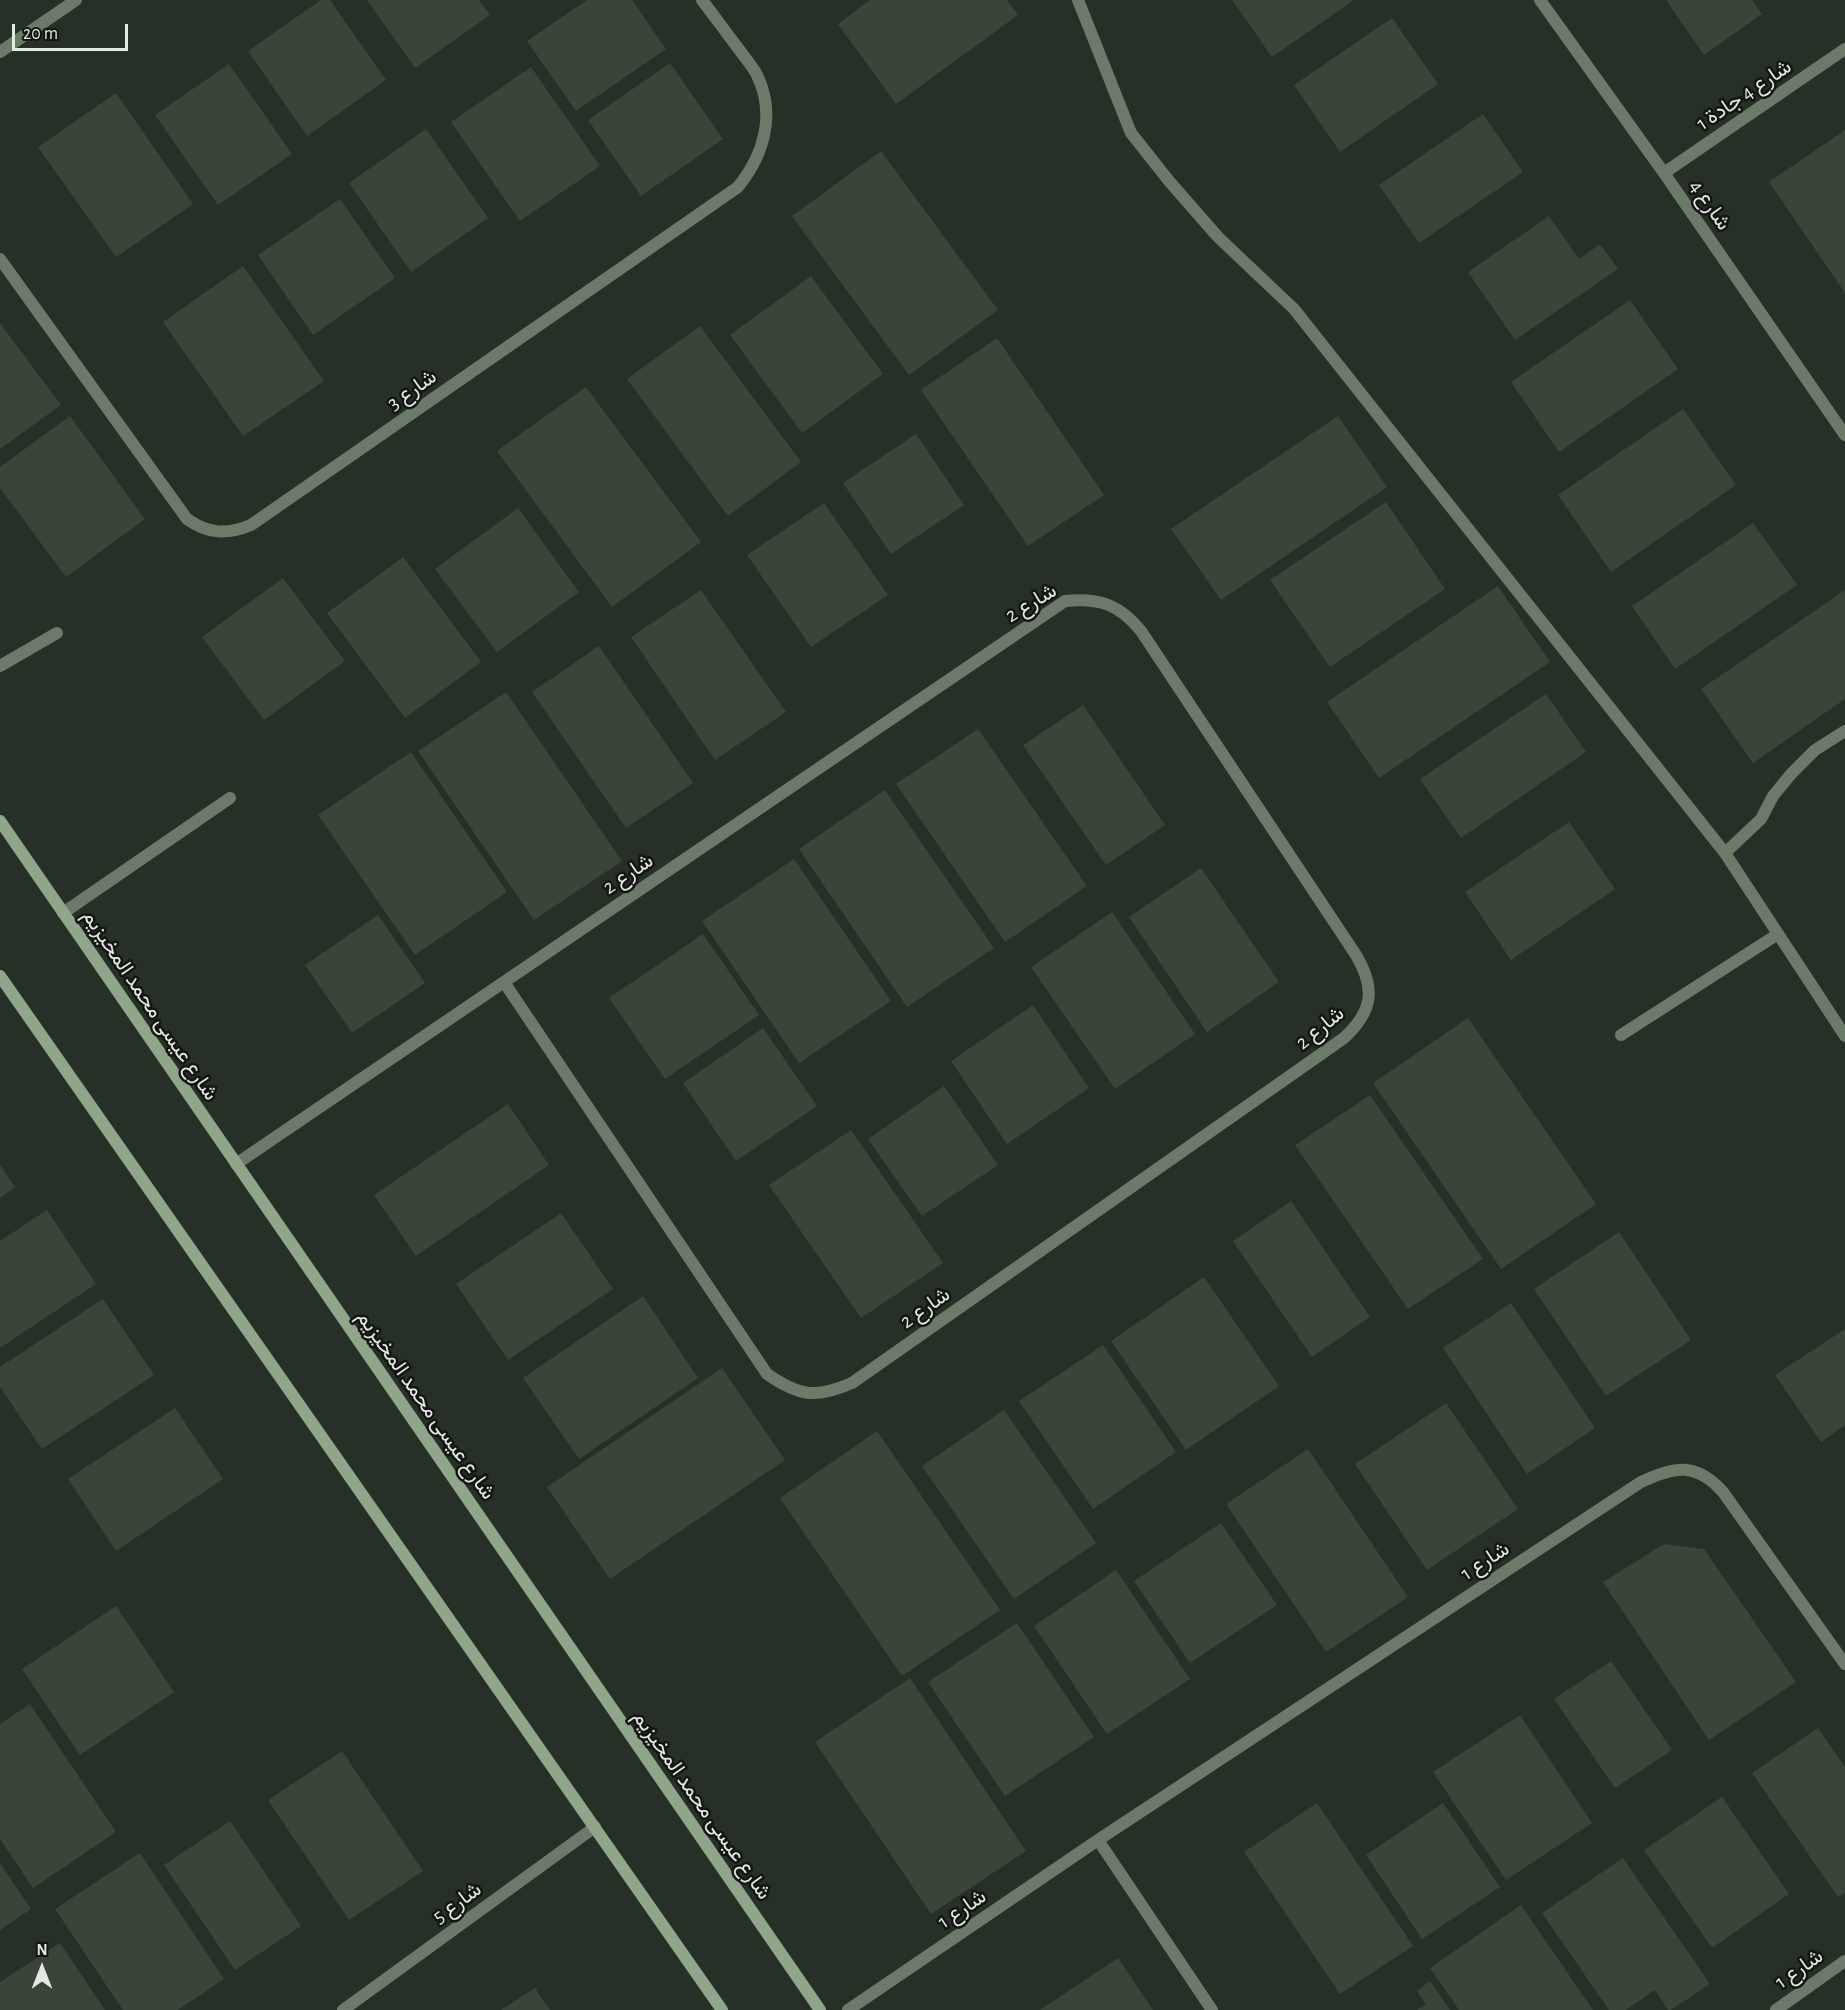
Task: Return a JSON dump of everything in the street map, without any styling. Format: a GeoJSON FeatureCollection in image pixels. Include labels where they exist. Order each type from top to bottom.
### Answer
{"type":"FeatureCollection","features":[{"type":"Feature","properties":{"kind":"street"},"geometry":{"type":"LineString","coordinates":[[0,52],[76,0]]}},
{"type":"Feature","properties":{"kind":"street","name":"شارع 3"},"geometry":{"type":"LineString","coordinates":[[0,260],[187,519],[211,532],[225,533],[238,530],[251,525],[738,187],[751,171],[760,153],[767,113],[764,93],[756,73],[702,0]]}},
{"type":"Feature","properties":{"kind":"street"},"geometry":{"type":"LineString","coordinates":[[1078,0],[1131,132],[1169,181],[1218,237],[1294,309],[1725,853],[1845,1036]]}},
{"type":"Feature","properties":{"kind":"street","name":"شارع 4"},"geometry":{"type":"LineString","coordinates":[[1540,0],[1664,173],[1845,435]]}},
{"type":"Feature","properties":{"kind":"street","name":"شارع 4 جادة 1"},"geometry":{"type":"LineString","coordinates":[[1664,173],[1845,49]]}},
{"type":"Feature","properties":{"kind":"street","name":"شارع 2"},"geometry":{"type":"LineString","coordinates":[[236,1164],[1065,601],[1085,599],[1105,602],[1131,618],[1356,955],[1366,971],[1370,990],[1367,1008],[1358,1025],[1344,1038],[852,1383],[830,1392],[808,1394],[786,1387],[767,1374],[504,982]]}},
{"type":"Feature","properties":{"kind":"street"},"geometry":{"type":"LineString","coordinates":[[0,666],[57,633]]}},
{"type":"Feature","properties":{"kind":"street"},"geometry":{"type":"LineString","coordinates":[[1725,853],[1761,819],[1773,796],[1791,774],[1815,750],[1845,730]]}},
{"type":"Feature","properties":{"kind":"street"},"geometry":{"type":"LineString","coordinates":[[63,913],[230,798]]}},
{"type":"Feature","properties":{"kind":"street","name":"شارع عيسى محمد المخيزيم"},"geometry":{"type":"LineString","coordinates":[[0,821],[820,2010]]}},
{"type":"Feature","properties":{"kind":"street"},"geometry":{"type":"LineString","coordinates":[[1621,1035],[1778,934]]}},
{"type":"Feature","properties":{"kind":"street"},"geometry":{"type":"LineString","coordinates":[[0,976],[722,2010]]}},
{"type":"Feature","properties":{"kind":"street","name":"شارع 1"},"geometry":{"type":"LineString","coordinates":[[848,2010],[1098,1840],[1621,1495],[1663,1471],[1690,1469],[1712,1480],[1724,1492],[1845,1664]]}},
{"type":"Feature","properties":{"kind":"street","name":"شارع 5"},"geometry":{"type":"LineString","coordinates":[[343,2010],[595,1827]]}},
{"type":"Feature","properties":{"kind":"street"},"geometry":{"type":"LineString","coordinates":[[1098,1840],[1212,2010]]}},
{"type":"Feature","properties":{"kind":"street","name":"شارع 1"},"geometry":{"type":"LineString","coordinates":[[1776,2010],[1845,1961]]}},
{"type":"Feature","properties":{"kind":"building"},"geometry":{"type":"Polygon","coordinates":[[[321,0],[330,0],[386,80],[307,136],[248,51],[321,0]]]}},
{"type":"Feature","properties":{"kind":"building"},"geometry":{"type":"Polygon","coordinates":[[[367,0],[479,0],[490,15],[415,68],[367,0]]]}},
{"type":"Feature","properties":{"kind":"building"},"geometry":{"type":"Polygon","coordinates":[[[587,0],[632,0],[666,49],[576,111],[527,41],[587,0]]]}},
{"type":"Feature","properties":{"kind":"building"},"geometry":{"type":"Polygon","coordinates":[[[870,0],[1007,0],[1018,15],[896,104],[838,24],[870,0]]]}},
{"type":"Feature","properties":{"kind":"building"},"geometry":{"type":"Polygon","coordinates":[[[1232,0],[1354,0],[1272,57],[1232,0]]]}},
{"type":"Feature","properties":{"kind":"building"},"geometry":{"type":"Polygon","coordinates":[[[1666,0],[1752,0],[1762,14],[1704,55],[1666,0]]]}},
{"type":"Feature","properties":{"kind":"building"},"geometry":{"type":"Polygon","coordinates":[[[1392,18],[1438,84],[1340,152],[1294,85],[1392,18]]]}},
{"type":"Feature","properties":{"kind":"building"},"geometry":{"type":"Polygon","coordinates":[[[670,63],[723,139],[641,196],[588,120],[670,63]]]}},
{"type":"Feature","properties":{"kind":"building"},"geometry":{"type":"Polygon","coordinates":[[[229,64],[292,154],[218,205],[155,115],[229,64]]]}},
{"type":"Feature","properties":{"kind":"building"},"geometry":{"type":"Polygon","coordinates":[[[531,67],[600,166],[520,221],[451,122],[531,67]]]}},
{"type":"Feature","properties":{"kind":"building"},"geometry":{"type":"Polygon","coordinates":[[[116,93],[193,204],[116,257],[38,147],[116,93]]]}},
{"type":"Feature","properties":{"kind":"building"},"geometry":{"type":"Polygon","coordinates":[[[1483,114],[1523,172],[1419,243],[1379,185],[1483,114]]]}},
{"type":"Feature","properties":{"kind":"building"},"geometry":{"type":"Polygon","coordinates":[[[426,129],[488,218],[411,272],[349,183],[426,129]]]}},
{"type":"Feature","properties":{"kind":"building"},"geometry":{"type":"Polygon","coordinates":[[[1845,130],[1845,293],[1769,182],[1845,130]]]}},
{"type":"Feature","properties":{"kind":"building"},"geometry":{"type":"Polygon","coordinates":[[[881,151],[998,310],[909,375],[792,216],[881,151]]]}},
{"type":"Feature","properties":{"kind":"building"},"geometry":{"type":"Polygon","coordinates":[[[340,199],[395,278],[313,335],[258,255],[340,199]]]}},
{"type":"Feature","properties":{"kind":"building"},"geometry":{"type":"Polygon","coordinates":[[[1549,216],[1579,259],[1600,244],[1618,269],[1515,340],[1468,272],[1549,216]]]}},
{"type":"Feature","properties":{"kind":"building"},"geometry":{"type":"Polygon","coordinates":[[[243,266],[324,381],[243,436],[163,322],[243,266]]]}},
{"type":"Feature","properties":{"kind":"building"},"geometry":{"type":"Polygon","coordinates":[[[811,276],[883,374],[802,433],[730,335],[811,276]]]}},
{"type":"Feature","properties":{"kind":"building"},"geometry":{"type":"Polygon","coordinates":[[[1630,300],[1678,369],[1559,452],[1511,382],[1630,300]]]}},
{"type":"Feature","properties":{"kind":"building"},"geometry":{"type":"Polygon","coordinates":[[[0,323],[61,405],[0,449],[0,323]]]}},
{"type":"Feature","properties":{"kind":"building"},"geometry":{"type":"Polygon","coordinates":[[[700,326],[801,462],[728,516],[627,379],[700,326]]]}},
{"type":"Feature","properties":{"kind":"building"},"geometry":{"type":"Polygon","coordinates":[[[997,338],[1104,495],[1028,546],[921,390],[997,338]]]}},
{"type":"Feature","properties":{"kind":"building"},"geometry":{"type":"Polygon","coordinates":[[[586,387],[701,542],[612,607],[497,451],[586,387]]]}},
{"type":"Feature","properties":{"kind":"building"},"geometry":{"type":"Polygon","coordinates":[[[1683,409],[1736,485],[1611,572],[1558,495],[1683,409]]]}},
{"type":"Feature","properties":{"kind":"building"},"geometry":{"type":"Polygon","coordinates":[[[70,416],[145,519],[66,577],[0,488],[0,467],[70,416]]]}},
{"type":"Feature","properties":{"kind":"building"},"geometry":{"type":"Polygon","coordinates":[[[1338,416],[1387,487],[1221,600],[1171,529],[1338,416]]]}},
{"type":"Feature","properties":{"kind":"building"},"geometry":{"type":"Polygon","coordinates":[[[916,434],[964,505],[891,554],[843,483],[916,434]]]}},
{"type":"Feature","properties":{"kind":"building"},"geometry":{"type":"Polygon","coordinates":[[[1386,502],[1445,589],[1330,667],[1270,580],[1386,502]]]}},
{"type":"Feature","properties":{"kind":"building"},"geometry":{"type":"Polygon","coordinates":[[[824,503],[888,595],[811,647],[747,555],[824,503]]]}},
{"type":"Feature","properties":{"kind":"building"},"geometry":{"type":"Polygon","coordinates":[[[518,508],[579,592],[497,652],[435,569],[518,508]]]}},
{"type":"Feature","properties":{"kind":"building"},"geometry":{"type":"Polygon","coordinates":[[[1753,523],[1797,585],[1675,669],[1632,606],[1753,523]]]}},
{"type":"Feature","properties":{"kind":"building"},"geometry":{"type":"Polygon","coordinates":[[[403,557],[481,662],[405,718],[327,613],[403,557]]]}},
{"type":"Feature","properties":{"kind":"building"},"geometry":{"type":"Polygon","coordinates":[[[283,578],[345,661],[264,720],[202,637],[283,578]]]}},
{"type":"Feature","properties":{"kind":"building"},"geometry":{"type":"Polygon","coordinates":[[[1498,586],[1550,662],[1379,778],[1327,702],[1498,586]]]}},
{"type":"Feature","properties":{"kind":"building"},"geometry":{"type":"Polygon","coordinates":[[[701,590],[786,712],[715,760],[631,637],[701,590]]]}},
{"type":"Feature","properties":{"kind":"building"},"geometry":{"type":"Polygon","coordinates":[[[1845,590],[1845,699],[1753,763],[1701,689],[1845,590]]]}},
{"type":"Feature","properties":{"kind":"building"},"geometry":{"type":"Polygon","coordinates":[[[599,646],[693,783],[626,828],[532,692],[599,646]]]}},
{"type":"Feature","properties":{"kind":"building"},"geometry":{"type":"Polygon","coordinates":[[[506,692],[622,861],[534,920],[418,751],[506,692]]]}},
{"type":"Feature","properties":{"kind":"building"},"geometry":{"type":"Polygon","coordinates":[[[1546,694],[1586,752],[1461,838],[1420,779],[1546,694]]]}},
{"type":"Feature","properties":{"kind":"building"},"geometry":{"type":"Polygon","coordinates":[[[1083,705],[1165,825],[1106,865],[1023,745],[1083,705]]]}},
{"type":"Feature","properties":{"kind":"building"},"geometry":{"type":"Polygon","coordinates":[[[978,729],[1087,886],[1005,942],[896,784],[978,729]]]}},
{"type":"Feature","properties":{"kind":"building"},"geometry":{"type":"Polygon","coordinates":[[[411,752],[507,892],[415,955],[318,815],[411,752]]]}},
{"type":"Feature","properties":{"kind":"building"},"geometry":{"type":"Polygon","coordinates":[[[885,790],[994,948],[907,1007],[799,849],[885,790]]]}},
{"type":"Feature","properties":{"kind":"building"},"geometry":{"type":"Polygon","coordinates":[[[1569,822],[1615,889],[1511,960],[1465,892],[1569,822]]]}},
{"type":"Feature","properties":{"kind":"building"},"geometry":{"type":"Polygon","coordinates":[[[794,859],[891,1001],[799,1063],[702,921],[794,859]]]}},
{"type":"Feature","properties":{"kind":"building"},"geometry":{"type":"Polygon","coordinates":[[[1201,868],[1279,982],[1207,1032],[1129,917],[1201,868]]]}},
{"type":"Feature","properties":{"kind":"building"},"geometry":{"type":"Polygon","coordinates":[[[1112,912],[1195,1034],[1115,1089],[1031,967],[1112,912]]]}},
{"type":"Feature","properties":{"kind":"building"},"geometry":{"type":"Polygon","coordinates":[[[378,915],[425,983],[352,1033],[305,965],[378,915]]]}},
{"type":"Feature","properties":{"kind":"building"},"geometry":{"type":"Polygon","coordinates":[[[703,934],[759,1015],[665,1079],[609,998],[703,934]]]}},
{"type":"Feature","properties":{"kind":"building"},"geometry":{"type":"Polygon","coordinates":[[[1033,1005],[1089,1088],[1007,1144],[951,1061],[1033,1005]]]}},
{"type":"Feature","properties":{"kind":"building"},"geometry":{"type":"Polygon","coordinates":[[[1468,1018],[1596,1204],[1501,1269],[1373,1083],[1468,1018]]]}},
{"type":"Feature","properties":{"kind":"building"},"geometry":{"type":"Polygon","coordinates":[[[763,1028],[817,1106],[736,1161],[683,1083],[763,1028]]]}},
{"type":"Feature","properties":{"kind":"building"},"geometry":{"type":"Polygon","coordinates":[[[944,1086],[998,1165],[922,1216],[868,1139],[944,1086]]]}},
{"type":"Feature","properties":{"kind":"building"},"geometry":{"type":"Polygon","coordinates":[[[1370,1095],[1483,1259],[1408,1309],[1295,1145],[1370,1095]]]}},
{"type":"Feature","properties":{"kind":"building"},"geometry":{"type":"Polygon","coordinates":[[[508,1104],[549,1165],[416,1256],[374,1195],[508,1104]]]}},
{"type":"Feature","properties":{"kind":"building"},"geometry":{"type":"Polygon","coordinates":[[[851,1130],[943,1263],[861,1318],[769,1185],[851,1130]]]}},
{"type":"Feature","properties":{"kind":"building"},"geometry":{"type":"Polygon","coordinates":[[[0,1165],[15,1187],[0,1198],[0,1165]]]}},
{"type":"Feature","properties":{"kind":"building"},"geometry":{"type":"Polygon","coordinates":[[[1291,1201],[1370,1317],[1312,1357],[1233,1241],[1291,1201]]]}},
{"type":"Feature","properties":{"kind":"building"},"geometry":{"type":"Polygon","coordinates":[[[47,1210],[96,1284],[0,1348],[0,1241],[47,1210]]]}},
{"type":"Feature","properties":{"kind":"building"},"geometry":{"type":"Polygon","coordinates":[[[561,1213],[613,1289],[508,1360],[456,1284],[561,1213]]]}},
{"type":"Feature","properties":{"kind":"building"},"geometry":{"type":"Polygon","coordinates":[[[1619,1232],[1691,1340],[1606,1396],[1534,1289],[1619,1232]]]}},
{"type":"Feature","properties":{"kind":"building"},"geometry":{"type":"Polygon","coordinates":[[[1204,1277],[1279,1386],[1186,1450],[1111,1341],[1204,1277]]]}},
{"type":"Feature","properties":{"kind":"building"},"geometry":{"type":"Polygon","coordinates":[[[643,1296],[698,1378],[579,1459],[523,1378],[643,1296]]]}},
{"type":"Feature","properties":{"kind":"building"},"geometry":{"type":"Polygon","coordinates":[[[103,1299],[154,1375],[42,1449],[0,1387],[0,1367],[103,1299]]]}},
{"type":"Feature","properties":{"kind":"building"},"geometry":{"type":"Polygon","coordinates":[[[1511,1303],[1595,1428],[1527,1474],[1443,1348],[1511,1303]]]}},
{"type":"Feature","properties":{"kind":"building"},"geometry":{"type":"Polygon","coordinates":[[[1845,1329],[1845,1425],[1821,1442],[1775,1375],[1845,1329]]]}},
{"type":"Feature","properties":{"kind":"building"},"geometry":{"type":"Polygon","coordinates":[[[1103,1345],[1176,1452],[1093,1509],[1019,1401],[1103,1345]]]}},
{"type":"Feature","properties":{"kind":"building"},"geometry":{"type":"Polygon","coordinates":[[[722,1368],[785,1460],[610,1579],[547,1487],[722,1368]]]}},
{"type":"Feature","properties":{"kind":"building"},"geometry":{"type":"Polygon","coordinates":[[[1446,1403],[1518,1509],[1427,1570],[1355,1464],[1446,1403]]]}},
{"type":"Feature","properties":{"kind":"building"},"geometry":{"type":"Polygon","coordinates":[[[175,1408],[223,1479],[116,1551],[68,1479],[175,1408]]]}},
{"type":"Feature","properties":{"kind":"building"},"geometry":{"type":"Polygon","coordinates":[[[1004,1410],[1096,1543],[1014,1599],[922,1466],[1004,1410]]]}},
{"type":"Feature","properties":{"kind":"building"},"geometry":{"type":"Polygon","coordinates":[[[877,1431],[1000,1610],[902,1676],[780,1498],[877,1431]]]}},
{"type":"Feature","properties":{"kind":"building"},"geometry":{"type":"Polygon","coordinates":[[[1308,1449],[1408,1597],[1326,1652],[1226,1504],[1308,1449]]]}},
{"type":"Feature","properties":{"kind":"building"},"geometry":{"type":"Polygon","coordinates":[[[1221,1523],[1277,1605],[1190,1663],[1134,1581],[1221,1523]]]}},
{"type":"Feature","properties":{"kind":"building"},"geometry":{"type":"Polygon","coordinates":[[[1664,1544],[1704,1549],[1796,1682],[1709,1740],[1603,1582],[1664,1544]]]}},
{"type":"Feature","properties":{"kind":"building"},"geometry":{"type":"Polygon","coordinates":[[[1116,1570],[1190,1679],[1107,1734],[1034,1626],[1116,1570]]]}},
{"type":"Feature","properties":{"kind":"building"},"geometry":{"type":"Polygon","coordinates":[[[116,1606],[174,1692],[80,1755],[22,1669],[116,1606]]]}},
{"type":"Feature","properties":{"kind":"building"},"geometry":{"type":"Polygon","coordinates":[[[1017,1623],[1094,1737],[1005,1796],[928,1682],[1017,1623]]]}},
{"type":"Feature","properties":{"kind":"building"},"geometry":{"type":"Polygon","coordinates":[[[1611,1661],[1672,1750],[1615,1788],[1554,1699],[1611,1661]]]}},
{"type":"Feature","properties":{"kind":"building"},"geometry":{"type":"Polygon","coordinates":[[[910,1678],[1026,1851],[931,1914],[815,1742],[910,1678]]]}},
{"type":"Feature","properties":{"kind":"building"},"geometry":{"type":"Polygon","coordinates":[[[30,1704],[116,1832],[33,1888],[0,1839],[0,1724],[30,1704]]]}},
{"type":"Feature","properties":{"kind":"building"},"geometry":{"type":"Polygon","coordinates":[[[1520,1715],[1592,1823],[1506,1880],[1433,1772],[1520,1715]]]}},
{"type":"Feature","properties":{"kind":"building"},"geometry":{"type":"Polygon","coordinates":[[[1818,1728],[1845,1767],[1845,1893],[1838,1897],[1752,1773],[1818,1728]]]}},
{"type":"Feature","properties":{"kind":"building"},"geometry":{"type":"Polygon","coordinates":[[[342,1751],[423,1871],[349,1920],[268,1800],[342,1751]]]}},
{"type":"Feature","properties":{"kind":"building"},"geometry":{"type":"Polygon","coordinates":[[[1722,1797],[1789,1894],[1712,1948],[1644,1850],[1722,1797]]]}},
{"type":"Feature","properties":{"kind":"building"},"geometry":{"type":"Polygon","coordinates":[[[1317,1803],[1413,1946],[1340,1994],[1244,1852],[1317,1803]]]}},
{"type":"Feature","properties":{"kind":"building"},"geometry":{"type":"Polygon","coordinates":[[[1443,1803],[1500,1887],[1422,1939],[1366,1855],[1443,1803]]]}},
{"type":"Feature","properties":{"kind":"building"},"geometry":{"type":"Polygon","coordinates":[[[230,1821],[301,1926],[235,1970],[164,1865],[230,1821]]]}},
{"type":"Feature","properties":{"kind":"building"},"geometry":{"type":"Polygon","coordinates":[[[140,1853],[224,1979],[178,2010],[123,2010],[55,1909],[140,1853]]]}},
{"type":"Feature","properties":{"kind":"building"},"geometry":{"type":"Polygon","coordinates":[[[1623,1858],[1710,1984],[1671,2010],[1668,2010],[1655,1990],[1626,2010],[1609,2010],[1542,1913],[1623,1858]]]}},
{"type":"Feature","properties":{"kind":"building"},"geometry":{"type":"Polygon","coordinates":[[[0,1863],[31,1909],[0,1930],[0,1863]]]}},
{"type":"Feature","properties":{"kind":"building"},"geometry":{"type":"Polygon","coordinates":[[[1521,1905],[1593,2010],[1459,2010],[1430,1968],[1521,1905]]]}},
{"type":"Feature","properties":{"kind":"building"},"geometry":{"type":"Polygon","coordinates":[[[60,1943],[105,2010],[0,2010],[0,1982],[60,1943]]]}},
{"type":"Feature","properties":{"kind":"building"},"geometry":{"type":"Polygon","coordinates":[[[1118,1958],[1153,2010],[1040,2010],[1118,1958]]]}},
{"type":"Feature","properties":{"kind":"building"},"geometry":{"type":"Polygon","coordinates":[[[1430,1981],[1450,2010],[1417,2010],[1426,2004],[1417,1991],[1430,1981]]]}},
{"type":"Feature","properties":{"kind":"building"},"geometry":{"type":"Polygon","coordinates":[[[535,1988],[550,2010],[501,2010],[535,1988]]]}}]}
